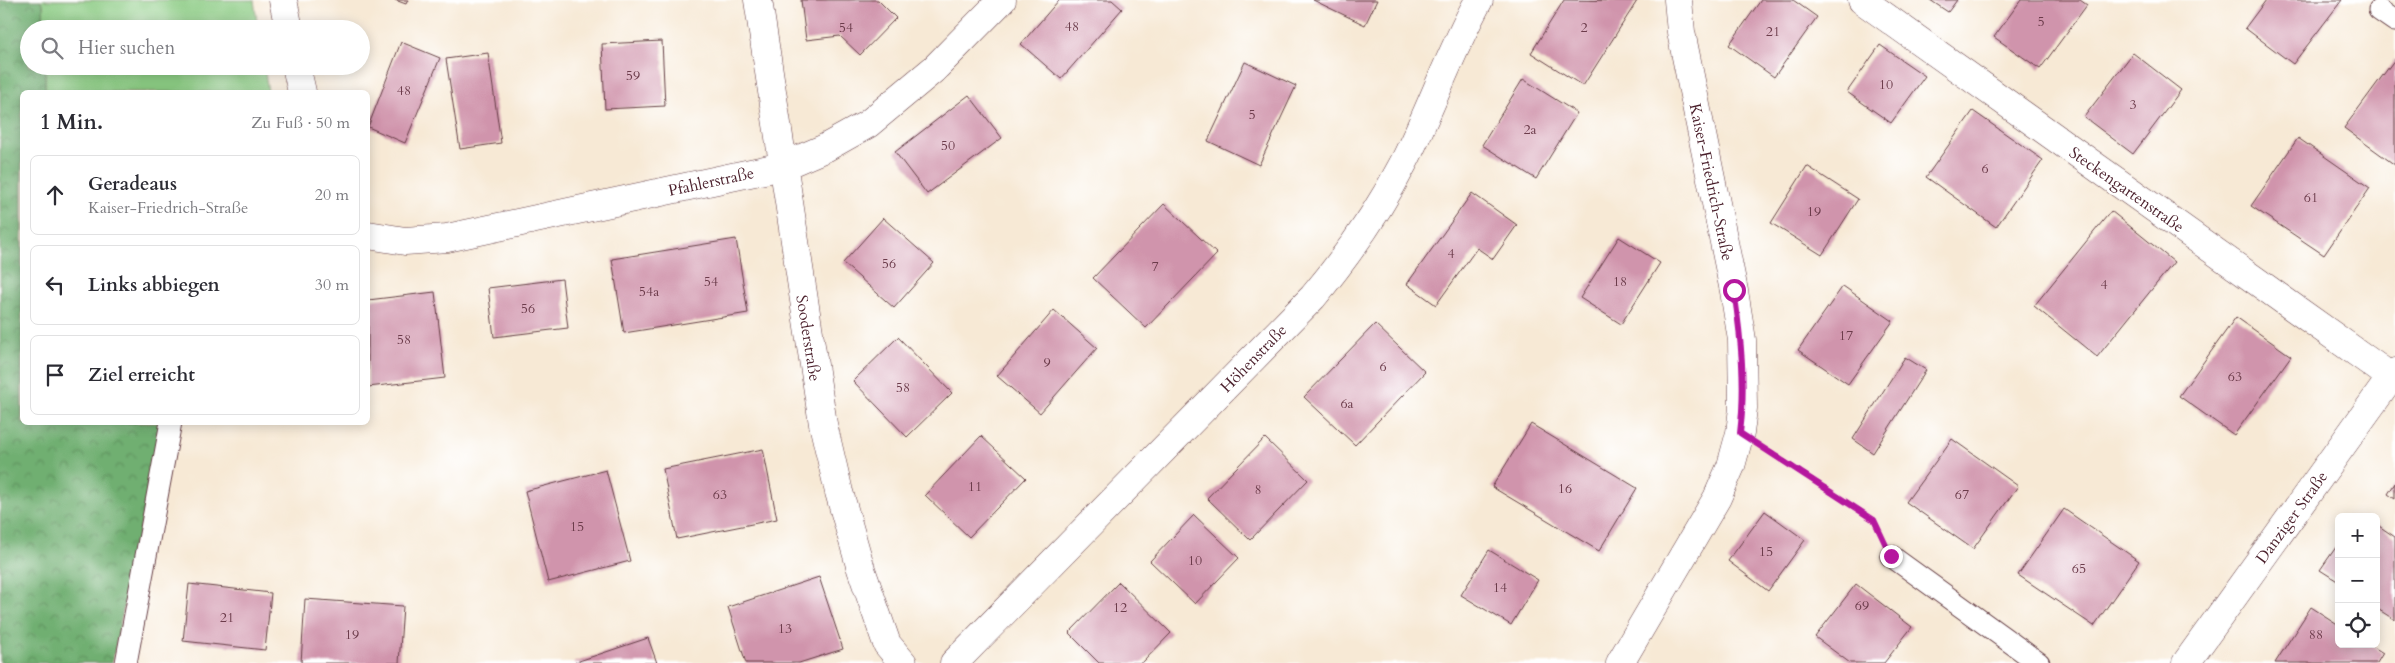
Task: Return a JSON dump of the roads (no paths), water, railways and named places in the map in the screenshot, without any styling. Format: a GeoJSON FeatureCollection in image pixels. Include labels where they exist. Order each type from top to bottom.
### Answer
{"type":"FeatureCollection","features":[{"type":"Feature","properties":{"kind":"street"},"geometry":{"type":"LineString","coordinates":[[283,0],[287,20]]}},
{"type":"Feature","properties":{"kind":"street","name":"Sooderstraße"},"geometry":{"type":"LineString","coordinates":[[758,0],[823,424],[839,492],[861,569],[887,644],[903,663]]}},
{"type":"Feature","properties":{"kind":"street","name":"Pfahlerstraße"},"geometry":{"type":"LineString","coordinates":[[370,235],[405,242],[447,238],[783,166],[825,148],[868,124],[934,69],[1002,0]]}},
{"type":"Feature","properties":{"kind":"street","name":"Höhenstraße"},"geometry":{"type":"LineString","coordinates":[[954,663],[1313,297],[1343,260],[1375,214],[1404,162],[1479,0]]}},
{"type":"Feature","properties":{"kind":"street","name":"Kaiser-Friedrich-Straße"},"geometry":{"type":"LineString","coordinates":[[1620,663],[1717,498],[1731,466],[1740,433],[1743,408],[1742,340],[1734,290],[1681,32],[1678,0]]}},
{"type":"Feature","properties":{"kind":"street","name":"Steckengartenstraße"},"geometry":{"type":"LineString","coordinates":[[1862,0],[2393,375]]}},
{"type":"Feature","properties":{"kind":"street"},"geometry":{"type":"LineString","coordinates":[[298,75],[302,90]]}},
{"type":"Feature","properties":{"kind":"street","name":"Danziger Straße"},"geometry":{"type":"LineString","coordinates":[[2188,663],[2393,375]]}},
{"type":"Feature","properties":{"kind":"lane"},"geometry":{"type":"LineString","coordinates":[[126,663],[170,425]]}},
{"type":"Feature","properties":{"kind":"lane"},"geometry":{"type":"LineString","coordinates":[[1891,556],[2039,663]]}}]}
